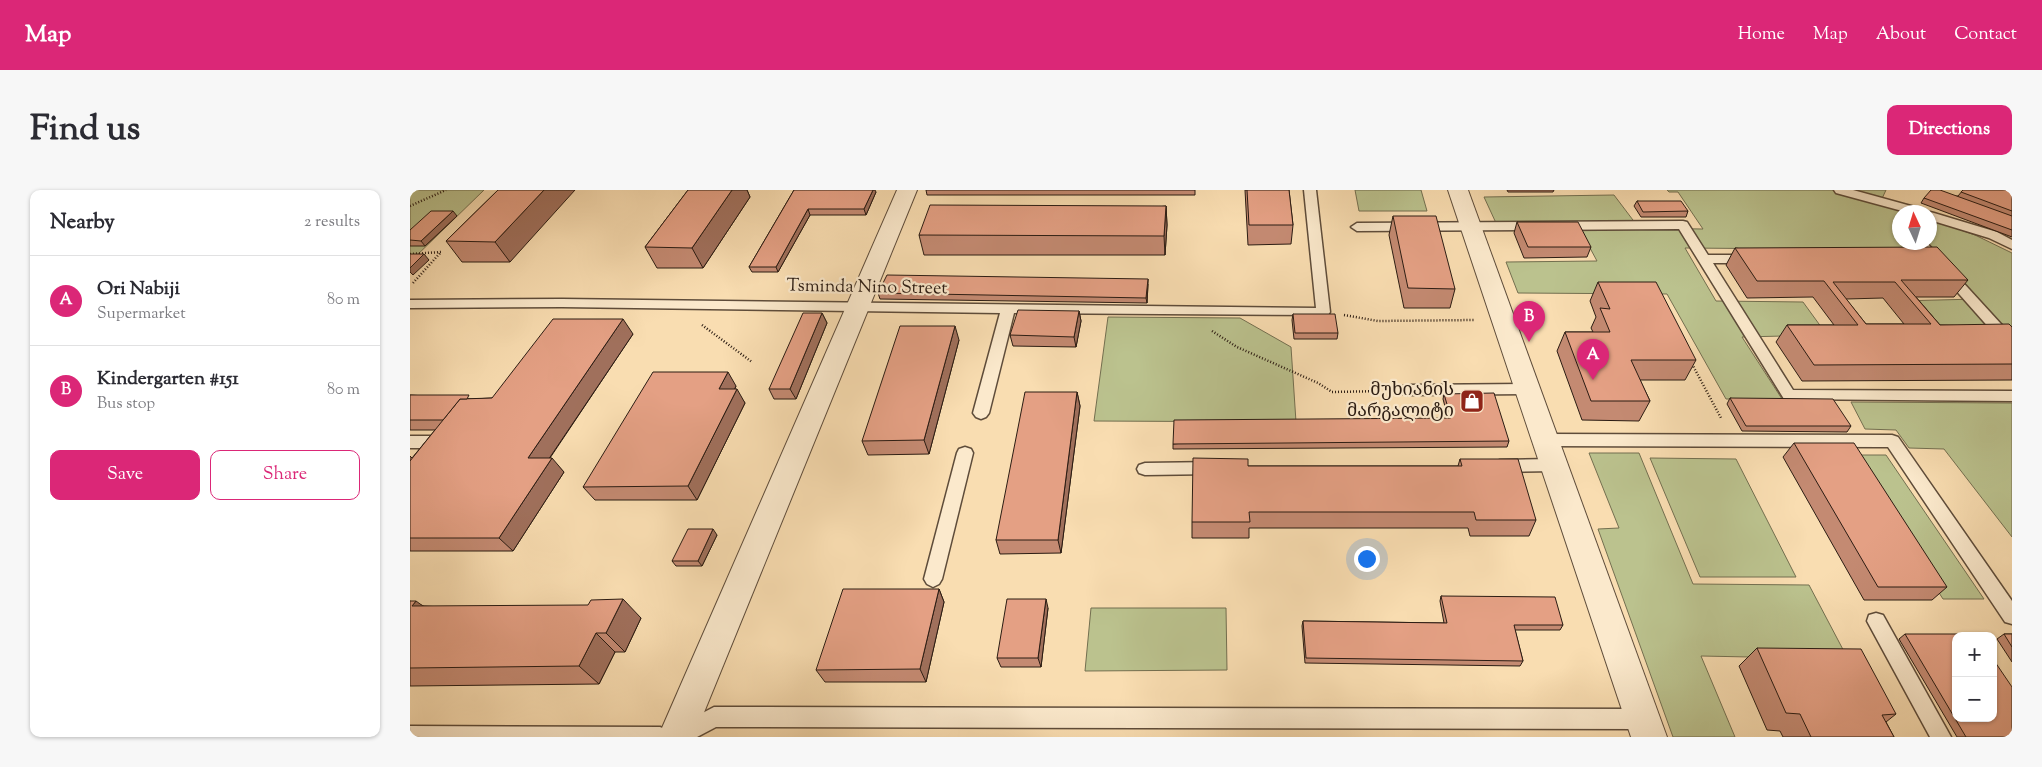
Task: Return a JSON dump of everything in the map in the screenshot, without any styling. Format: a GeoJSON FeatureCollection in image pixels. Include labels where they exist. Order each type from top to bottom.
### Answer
{"type":"FeatureCollection","features":[{"type":"Feature","properties":{"kind":"street"},"geometry":{"type":"LineString","coordinates":[[676,737],[907,190]]}},
{"type":"Feature","properties":{"kind":"street"},"geometry":{"type":"LineString","coordinates":[[1458,190],[1645,728]]}},
{"type":"Feature","properties":{"kind":"lane"},"geometry":{"type":"LineString","coordinates":[[1310,190],[1323,312]]}},
{"type":"Feature","properties":{"kind":"lane"},"geometry":{"type":"LineString","coordinates":[[1840,190],[1892,205]]}},
{"type":"Feature","properties":{"kind":"lane"},"geometry":{"type":"LineString","coordinates":[[1937,218],[1993,236],[2012,245]]}},
{"type":"Feature","properties":{"kind":"lane"},"geometry":{"type":"LineString","coordinates":[[1357,227],[1684,225],[1790,396],[2012,396]]}},
{"type":"Feature","properties":{"kind":"lane"},"geometry":{"type":"LineString","coordinates":[[1927,250],[2012,345]]}},
{"type":"Feature","properties":{"kind":"lane"},"geometry":{"type":"LineString","coordinates":[[1914,258],[1934,258]]}},
{"type":"Feature","properties":{"kind":"lane"},"geometry":{"type":"LineString","coordinates":[[1705,259],[1764,259]]}},
{"type":"Feature","properties":{"kind":"lane","name":"Tsminda Nino Street"},"geometry":{"type":"LineString","coordinates":[[410,304],[859,306],[1323,312]]}},
{"type":"Feature","properties":{"kind":"lane"},"geometry":{"type":"LineString","coordinates":[[981,413],[1008,308]]}},
{"type":"Feature","properties":{"kind":"lane"},"geometry":{"type":"LineString","coordinates":[[1408,390],[1527,389]]}},
{"type":"Feature","properties":{"kind":"lane"},"geometry":{"type":"LineString","coordinates":[[1545,440],[1892,441],[2012,616]]}},
{"type":"Feature","properties":{"kind":"lane"},"geometry":{"type":"LineString","coordinates":[[410,442],[449,442],[438,457]]}},
{"type":"Feature","properties":{"kind":"lane"},"geometry":{"type":"LineString","coordinates":[[933,579],[965,453]]}},
{"type":"Feature","properties":{"kind":"lane"},"geometry":{"type":"LineString","coordinates":[[1484,466],[1554,466]]}},
{"type":"Feature","properties":{"kind":"lane"},"geometry":{"type":"LineString","coordinates":[[1145,468],[1235,468]]}},
{"type":"Feature","properties":{"kind":"lane"},"geometry":{"type":"LineString","coordinates":[[1876,621],[1941,737]]}},
{"type":"Feature","properties":{"kind":"lane"},"geometry":{"type":"LineString","coordinates":[[676,737],[714,717],[1645,728]]}},
{"type":"Feature","properties":{"kind":"lane"},"geometry":{"type":"LineString","coordinates":[[410,736],[660,737]]}},
{"type":"Feature","properties":{"kind":"path"},"geometry":{"type":"LineString","coordinates":[[410,206],[446,190]]}},
{"type":"Feature","properties":{"kind":"path"},"geometry":{"type":"LineString","coordinates":[[410,254],[441,252],[410,286]]}},
{"type":"Feature","properties":{"kind":"path"},"geometry":{"type":"LineString","coordinates":[[704,305],[696,321],[752,362]]}},
{"type":"Feature","properties":{"kind":"path"},"geometry":{"type":"LineString","coordinates":[[1193,310],[1208,329],[1238,348],[1332,392],[1408,390]]}},
{"type":"Feature","properties":{"kind":"path"},"geometry":{"type":"LineString","coordinates":[[1323,312],[1378,321],[1503,319]]}},
{"type":"Feature","properties":{"kind":"path"},"geometry":{"type":"LineString","coordinates":[[1688,356],[1732,440]]}},
{"type":"Feature","properties":{"kind":"green space"},"geometry":{"type":"Polygon","coordinates":[[[410,190],[484,190],[410,262],[410,190]]]}},
{"type":"Feature","properties":{"kind":"green space"},"geometry":{"type":"Polygon","coordinates":[[[1355,190],[1421,190],[1427,211],[1359,211],[1355,190]]]}},
{"type":"Feature","properties":{"kind":"green space"},"geometry":{"type":"Polygon","coordinates":[[[1667,190],[1886,190],[1879,205],[1892,208],[1892,250],[1685,248],[1716,301],[1803,302],[1827,335],[1742,337],[1782,399],[1726,399],[1667,294],[1518,293],[1506,262],[1597,261],[1576,222],[1496,223],[1484,197],[1614,195],[1639,228],[1703,229],[1678,192],[1669,192],[1667,190]]]}},
{"type":"Feature","properties":{"kind":"green space"},"geometry":{"type":"Polygon","coordinates":[[[1937,221],[1975,235],[2012,253],[2012,338],[1929,337],[1899,301],[1977,299],[1933,250],[1937,250],[1937,221]]]}},
{"type":"Feature","properties":{"kind":"green space"},"geometry":{"type":"Polygon","coordinates":[[[1108,317],[1240,318],[1291,347],[1296,422],[1094,421],[1108,317]]]}},
{"type":"Feature","properties":{"kind":"green space"},"geometry":{"type":"Polygon","coordinates":[[[1851,402],[2012,403],[2012,537],[1944,449],[1909,448],[1896,430],[1865,429],[1851,402]]]}},
{"type":"Feature","properties":{"kind":"green space"},"geometry":{"type":"Polygon","coordinates":[[[1589,453],[1639,453],[1693,584],[1809,585],[1848,659],[1701,656],[1735,737],[1673,737],[1598,529],[1619,528],[1589,453]]]}},
{"type":"Feature","properties":{"kind":"green space"},"geometry":{"type":"Polygon","coordinates":[[[1850,455],[1886,455],[1984,599],[1943,599],[1850,455]]]}},
{"type":"Feature","properties":{"kind":"green space"},"geometry":{"type":"Polygon","coordinates":[[[1650,458],[1736,459],[1796,577],[1700,577],[1650,458]]]}},
{"type":"Feature","properties":{"kind":"green space"},"geometry":{"type":"Polygon","coordinates":[[[1091,608],[1226,608],[1227,670],[1085,671],[1091,608]]]}},
{"type":"Feature","properties":{"kind":"building"},"geometry":{"type":"Polygon","coordinates":[[[498,190],[544,190],[495,242],[446,241],[498,190]]]}},
{"type":"Feature","properties":{"kind":"building"},"geometry":{"type":"Polygon","coordinates":[[[688,190],[732,190],[692,248],[645,247],[688,190]]]}},
{"type":"Feature","properties":{"kind":"building"},"geometry":{"type":"Polygon","coordinates":[[[794,190],[873,190],[864,209],[808,209],[776,267],[749,267],[794,190]]]}},
{"type":"Feature","properties":{"kind":"building"},"geometry":{"type":"Polygon","coordinates":[[[1247,190],[1289,190],[1293,225],[1249,225],[1247,190]]]}},
{"type":"Feature","properties":{"kind":"building"},"geometry":{"type":"Polygon","coordinates":[[[1931,190],[1940,190],[2012,216],[2012,230],[1924,198],[1931,190]]]}},
{"type":"Feature","properties":{"kind":"building"},"geometry":{"type":"Polygon","coordinates":[[[1963,190],[2012,190],[2012,211],[1961,192],[1963,190]]]}},
{"type":"Feature","properties":{"kind":"building"},"geometry":{"type":"Polygon","coordinates":[[[1637,201],[1681,201],[1688,211],[1643,212],[1637,201]]]}},
{"type":"Feature","properties":{"kind":"building"},"geometry":{"type":"Polygon","coordinates":[[[930,205],[1166,206],[1164,236],[919,235],[930,205]]]}},
{"type":"Feature","properties":{"kind":"building"},"geometry":{"type":"Polygon","coordinates":[[[431,211],[453,211],[421,241],[410,240],[410,230],[431,211]]]}},
{"type":"Feature","properties":{"kind":"building"},"geometry":{"type":"Polygon","coordinates":[[[1393,216],[1436,216],[1455,289],[1408,288],[1393,216]]]}},
{"type":"Feature","properties":{"kind":"building"},"geometry":{"type":"Polygon","coordinates":[[[1517,222],[1578,222],[1591,247],[1528,247],[1517,222]]]}},
{"type":"Feature","properties":{"kind":"building"},"geometry":{"type":"Polygon","coordinates":[[[1892,247],[1892,250],[1937,250],[1937,247],[1968,280],[1901,280],[1940,325],[2009,324],[2012,327],[2012,364],[1814,365],[1787,325],[1858,325],[1824,281],[1757,281],[1735,248],[1892,247]],[[1833,282],[1866,324],[1931,324],[1895,282],[1833,282]]]}},
{"type":"Feature","properties":{"kind":"building"},"geometry":{"type":"Polygon","coordinates":[[[410,254],[424,254],[410,268],[410,254]]]}},
{"type":"Feature","properties":{"kind":"building"},"geometry":{"type":"Polygon","coordinates":[[[887,275],[1148,279],[1146,298],[878,293],[887,275]]]}},
{"type":"Feature","properties":{"kind":"building"},"geometry":{"type":"Polygon","coordinates":[[[1598,282],[1656,282],[1696,360],[1631,360],[1650,401],[1591,401],[1565,332],[1610,332],[1600,308],[1610,309],[1598,282]]]}},
{"type":"Feature","properties":{"kind":"building"},"geometry":{"type":"Polygon","coordinates":[[[1018,310],[1079,311],[1074,337],[1010,335],[1018,310]]]}},
{"type":"Feature","properties":{"kind":"building"},"geometry":{"type":"Polygon","coordinates":[[[803,313],[822,313],[790,389],[769,389],[803,313]]]}},
{"type":"Feature","properties":{"kind":"building"},"geometry":{"type":"Polygon","coordinates":[[[1293,314],[1335,314],[1338,333],[1295,333],[1293,314]]]}},
{"type":"Feature","properties":{"kind":"building"},"geometry":{"type":"Polygon","coordinates":[[[553,319],[623,319],[528,458],[552,458],[499,538],[410,538],[410,461],[460,399],[492,398],[553,319]]]}},
{"type":"Feature","properties":{"kind":"building"},"geometry":{"type":"Polygon","coordinates":[[[900,326],[955,326],[924,440],[862,441],[900,326]]]}},
{"type":"Feature","properties":{"kind":"building"},"geometry":{"type":"Polygon","coordinates":[[[653,372],[728,372],[719,389],[737,389],[688,486],[583,487],[653,372]]]}},
{"type":"Feature","properties":{"kind":"building"},"geometry":{"type":"Polygon","coordinates":[[[1025,392],[1077,392],[1058,540],[996,540],[1025,392]]]}},
{"type":"Feature","properties":{"kind":"building"},"geometry":{"type":"Polygon","coordinates":[[[1494,393],[1509,441],[1173,444],[1174,420],[1451,418],[1444,394],[1494,393]]]}},
{"type":"Feature","properties":{"kind":"building"},"geometry":{"type":"Polygon","coordinates":[[[410,395],[469,395],[467,399],[460,399],[443,420],[410,420],[410,395]]]}},
{"type":"Feature","properties":{"kind":"building"},"geometry":{"type":"Polygon","coordinates":[[[1730,398],[1833,399],[1851,426],[1746,426],[1730,398]]]}},
{"type":"Feature","properties":{"kind":"building"},"geometry":{"type":"Polygon","coordinates":[[[1794,443],[1854,443],[1947,587],[1878,587],[1794,443]]]}},
{"type":"Feature","properties":{"kind":"building"},"geometry":{"type":"Polygon","coordinates":[[[1193,458],[1248,459],[1248,466],[1462,466],[1460,459],[1518,459],[1536,520],[1476,520],[1474,512],[1249,512],[1250,522],[1192,522],[1193,458]]]}},
{"type":"Feature","properties":{"kind":"building"},"geometry":{"type":"Polygon","coordinates":[[[688,529],[713,529],[698,561],[672,561],[688,529]]]}},
{"type":"Feature","properties":{"kind":"building"},"geometry":{"type":"Polygon","coordinates":[[[843,589],[939,589],[920,669],[816,670],[843,589]]]}},
{"type":"Feature","properties":{"kind":"building"},"geometry":{"type":"Polygon","coordinates":[[[1441,596],[1555,597],[1563,625],[1514,625],[1523,661],[1306,658],[1303,621],[1447,623],[1441,596]]]}},
{"type":"Feature","properties":{"kind":"building"},"geometry":{"type":"Polygon","coordinates":[[[623,599],[606,633],[596,633],[579,666],[410,668],[410,601],[416,601],[412,606],[588,605],[591,600],[623,599]]]}},
{"type":"Feature","properties":{"kind":"building"},"geometry":{"type":"Polygon","coordinates":[[[1007,599],[1046,599],[1038,658],[997,658],[1007,599]]]}},
{"type":"Feature","properties":{"kind":"building"},"geometry":{"type":"Polygon","coordinates":[[[1905,634],[1952,634],[1952,713],[1905,634]]]}},
{"type":"Feature","properties":{"kind":"building"},"geometry":{"type":"Polygon","coordinates":[[[2004,634],[2012,634],[2012,647],[2004,634]]]}},
{"type":"Feature","properties":{"kind":"building"},"geometry":{"type":"Polygon","coordinates":[[[1757,648],[1861,649],[1896,714],[1882,715],[1894,737],[1811,737],[1800,714],[1786,713],[1757,648]]]}},
{"type":"Feature","properties":{"kind":"building"},"geometry":{"type":"Polygon","coordinates":[[[1997,665],[2012,687],[2012,737],[1966,737],[1957,722],[1997,722],[1997,665]]]}},
{"type":"Feature","properties":{"kind":"place","name":"Kindergarten #151"},"geometry":{"type":"Point","coordinates":[1529,342]}},
{"type":"Feature","properties":{"kind":"place","name":"Ori Nabiji"},"geometry":{"type":"Point","coordinates":[1593,380]}},
{"type":"Feature","properties":{"kind":"place","name":"მუხიანის მარგალიტი"},"geometry":{"type":"Point","coordinates":[1472,401]}}]}
